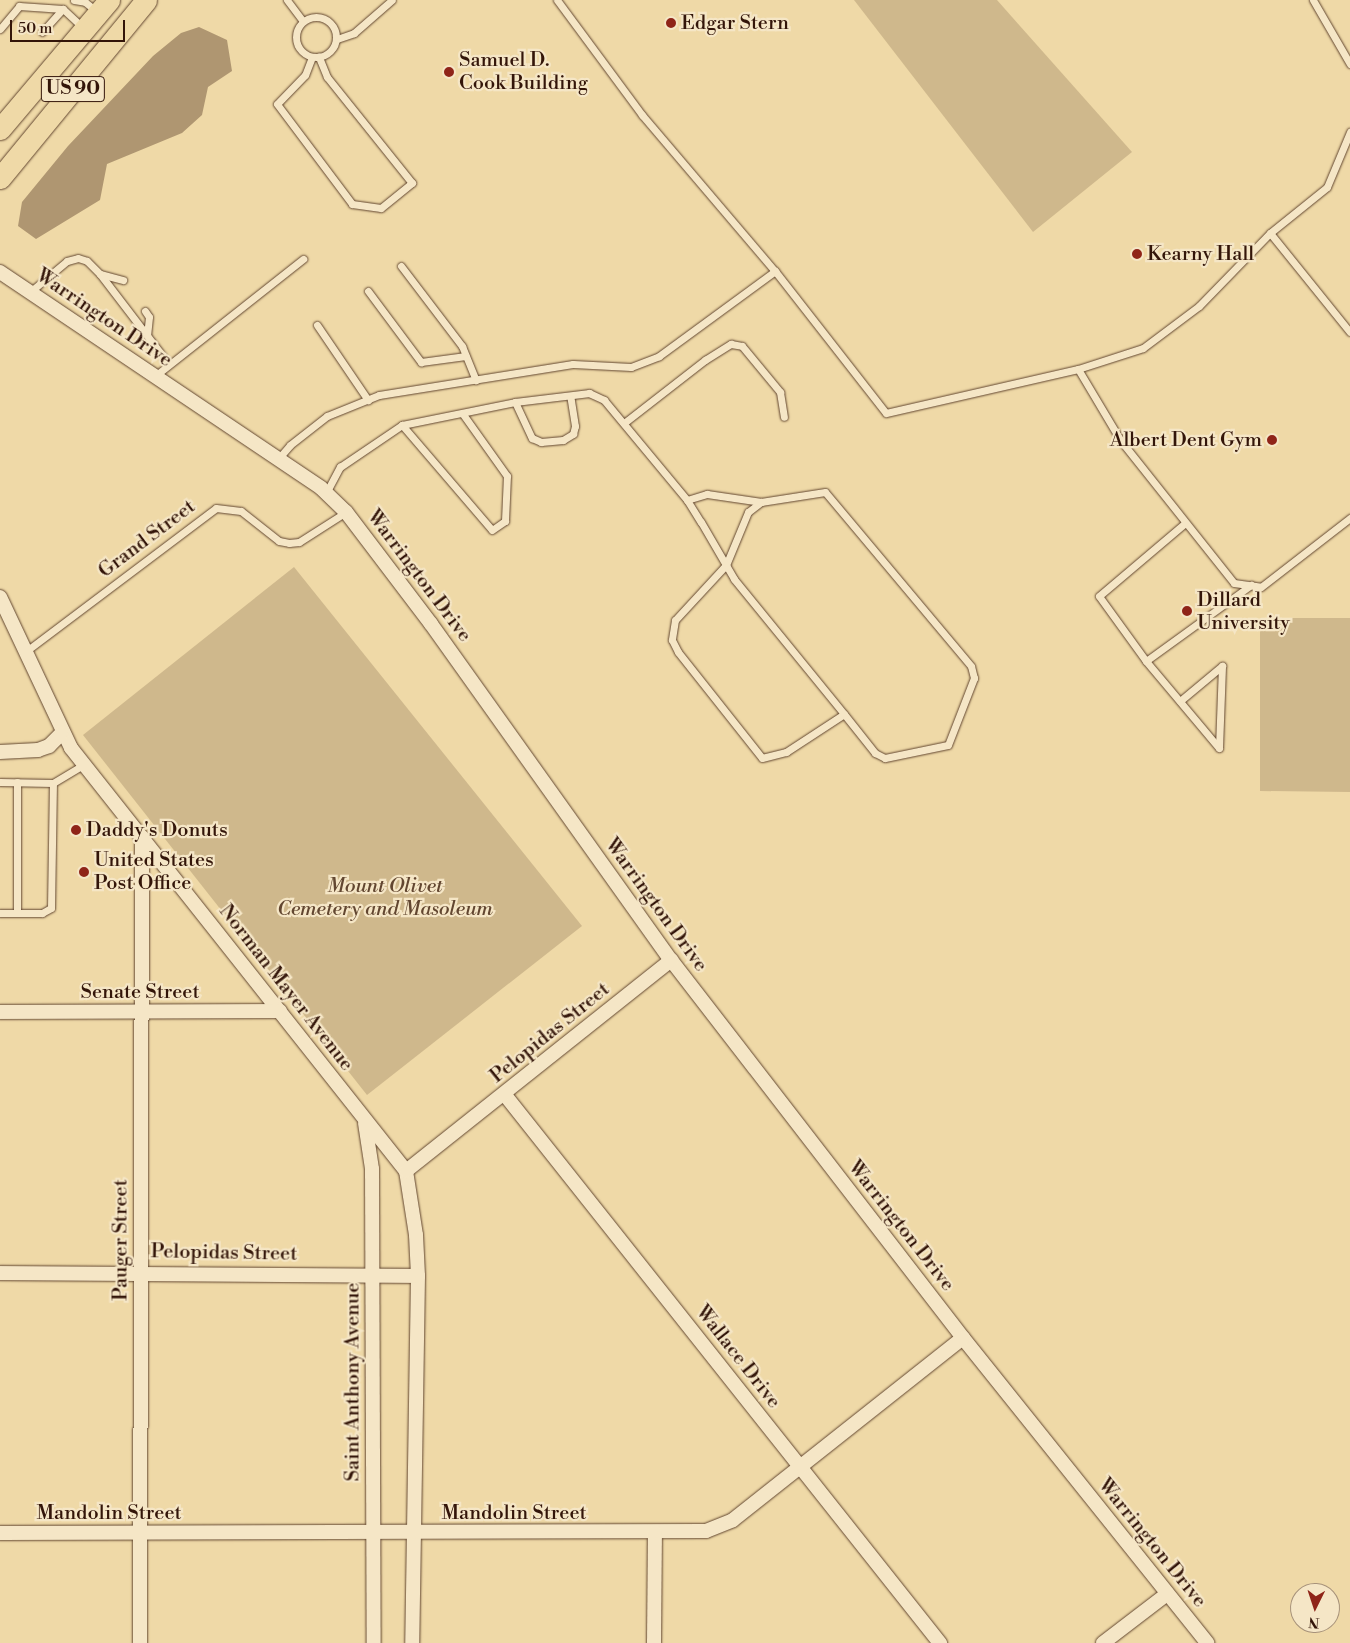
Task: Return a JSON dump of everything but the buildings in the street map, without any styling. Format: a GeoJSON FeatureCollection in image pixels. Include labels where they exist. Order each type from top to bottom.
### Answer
{"type":"FeatureCollection","features":[{"type":"Feature","properties":{"kind":"main road","name":"US 90"},"geometry":{"type":"LineString","coordinates":[[0,178],[146,0]]}},
{"type":"Feature","properties":{"kind":"main road","name":"US 90"},"geometry":{"type":"LineString","coordinates":[[0,129],[103,6]]}},
{"type":"Feature","properties":{"kind":"street","name":"Warrington Drive"},"geometry":{"type":"LineString","coordinates":[[0,272],[326,493],[346,512],[431,624],[671,960],[963,1338],[1207,1643]]}},
{"type":"Feature","properties":{"kind":"street","name":"Norman Mayer Avenue"},"geometry":{"type":"LineString","coordinates":[[0,597],[61,734],[83,765],[280,1011],[365,1122],[406,1171]]}},
{"type":"Feature","properties":{"kind":"street"},"geometry":{"type":"LineString","coordinates":[[0,752],[38,750],[49,746],[61,734]]}},
{"type":"Feature","properties":{"kind":"street","name":"Pauger Street"},"geometry":{"type":"LineString","coordinates":[[140,1643],[142,838]]}},
{"type":"Feature","properties":{"kind":"street","name":"Pelopidas Street"},"geometry":{"type":"LineString","coordinates":[[406,1171],[505,1095],[671,960]]}},
{"type":"Feature","properties":{"kind":"street","name":"Senate Street"},"geometry":{"type":"LineString","coordinates":[[0,1012],[280,1011]]}},
{"type":"Feature","properties":{"kind":"street","name":"Wallace Drive"},"geometry":{"type":"LineString","coordinates":[[505,1095],[940,1643]]}},
{"type":"Feature","properties":{"kind":"street","name":"Saint Anthony Avenue"},"geometry":{"type":"LineString","coordinates":[[365,1122],[372,1169],[374,1643]]}},
{"type":"Feature","properties":{"kind":"street"},"geometry":{"type":"LineString","coordinates":[[406,1171],[416,1235],[418,1276],[412,1533],[412,1643]]}},
{"type":"Feature","properties":{"kind":"street","name":"Pelopidas Street"},"geometry":{"type":"LineString","coordinates":[[0,1273],[141,1272],[418,1276]]}},
{"type":"Feature","properties":{"kind":"street","name":"Mandolin Street"},"geometry":{"type":"LineString","coordinates":[[0,1533],[685,1533],[719,1527],[801,1469],[963,1338]]}},
{"type":"Feature","properties":{"kind":"street"},"geometry":{"type":"LineString","coordinates":[[654,1643],[655,1533]]}},
{"type":"Feature","properties":{"kind":"street"},"geometry":{"type":"LineString","coordinates":[[1103,1643],[1167,1594]]}},
{"type":"Feature","properties":{"kind":"lane"},"geometry":{"type":"LineString","coordinates":[[74,0],[103,6]]}},
{"type":"Feature","properties":{"kind":"lane"},"geometry":{"type":"LineString","coordinates":[[287,0],[303,21]]}},
{"type":"Feature","properties":{"kind":"lane"},"geometry":{"type":"LineString","coordinates":[[336,39],[354,33],[392,0]]}},
{"type":"Feature","properties":{"kind":"lane"},"geometry":{"type":"LineString","coordinates":[[556,0],[642,115],[775,271],[886,413],[1078,369],[1143,348],[1199,306],[1270,233],[1327,187],[1350,132]]}},
{"type":"Feature","properties":{"kind":"lane"},"geometry":{"type":"LineString","coordinates":[[1313,0],[1350,64]]}},
{"type":"Feature","properties":{"kind":"lane"},"geometry":{"type":"LineString","coordinates":[[0,29],[19,6],[63,9],[84,29]]}},
{"type":"Feature","properties":{"kind":"lane"},"geometry":{"type":"LineString","coordinates":[[42,32],[63,9]]}},
{"type":"Feature","properties":{"kind":"lane"},"geometry":{"type":"LineString","coordinates":[[336,39],[329,21],[316,16],[303,21],[296,32],[297,45],[316,57],[327,77],[412,183],[381,208],[352,204],[278,104],[305,75],[316,57],[331,51],[336,39]]}},
{"type":"Feature","properties":{"kind":"lane"},"geometry":{"type":"LineString","coordinates":[[1270,233],[1350,332]]}},
{"type":"Feature","properties":{"kind":"lane"},"geometry":{"type":"LineString","coordinates":[[30,292],[67,261],[78,258],[87,261],[100,274],[168,363]]}},
{"type":"Feature","properties":{"kind":"lane"},"geometry":{"type":"LineString","coordinates":[[155,376],[168,363],[303,259]]}},
{"type":"Feature","properties":{"kind":"lane"},"geometry":{"type":"LineString","coordinates":[[401,266],[466,356],[476,380]]}},
{"type":"Feature","properties":{"kind":"lane"},"geometry":{"type":"LineString","coordinates":[[278,460],[290,445],[327,416],[368,400],[573,364],[631,367],[659,356],[775,271]]}},
{"type":"Feature","properties":{"kind":"lane"},"geometry":{"type":"LineString","coordinates":[[100,274],[123,280]]}},
{"type":"Feature","properties":{"kind":"lane"},"geometry":{"type":"LineString","coordinates":[[368,292],[421,362],[466,356]]}},
{"type":"Feature","properties":{"kind":"lane"},"geometry":{"type":"LineString","coordinates":[[145,311],[149,318],[147,334]]}},
{"type":"Feature","properties":{"kind":"lane"},"geometry":{"type":"LineString","coordinates":[[316,325],[368,400]]}},
{"type":"Feature","properties":{"kind":"lane"},"geometry":{"type":"LineString","coordinates":[[624,423],[705,360],[731,344],[742,346],[780,392],[784,417]]}},
{"type":"Feature","properties":{"kind":"lane"},"geometry":{"type":"LineString","coordinates":[[1078,369],[1122,441],[1184,524],[1234,583],[1261,586],[1350,518]]}},
{"type":"Feature","properties":{"kind":"lane"},"geometry":{"type":"LineString","coordinates":[[326,493],[340,467],[402,425],[515,402],[589,393],[604,400],[687,500],[726,565],[875,753],[885,758],[948,745],[974,678],[972,666],[825,492],[762,502],[707,494],[687,500]]}},
{"type":"Feature","properties":{"kind":"lane"},"geometry":{"type":"LineString","coordinates":[[515,402],[532,438],[541,442],[563,440],[573,434],[574,426],[570,396]]}},
{"type":"Feature","properties":{"kind":"lane"},"geometry":{"type":"LineString","coordinates":[[402,425],[492,530],[505,521],[507,476],[462,413]]}},
{"type":"Feature","properties":{"kind":"lane"},"geometry":{"type":"LineString","coordinates":[[762,502],[748,512],[726,565],[673,625],[672,640],[690,667],[762,758],[777,757],[844,714]]}},
{"type":"Feature","properties":{"kind":"lane","name":"Grand Street"},"geometry":{"type":"LineString","coordinates":[[25,652],[216,508],[229,507],[241,511],[279,541],[290,543],[299,542],[346,512]]}},
{"type":"Feature","properties":{"kind":"lane"},"geometry":{"type":"LineString","coordinates":[[1180,701],[1222,666],[1219,748],[1146,661],[1099,596],[1184,524]]}},
{"type":"Feature","properties":{"kind":"lane"},"geometry":{"type":"LineString","coordinates":[[1146,661],[1251,585]]}},
{"type":"Feature","properties":{"kind":"lane"},"geometry":{"type":"LineString","coordinates":[[0,782],[53,783],[83,765]]}},
{"type":"Feature","properties":{"kind":"lane"},"geometry":{"type":"LineString","coordinates":[[17,782],[17,913]]}},
{"type":"Feature","properties":{"kind":"lane"},"geometry":{"type":"LineString","coordinates":[[0,912],[42,913],[51,908],[53,783]]}},
{"type":"Feature","properties":{"kind":"green space"},"geometry":{"type":"Polygon","coordinates":[[[854,0],[997,0],[1132,152],[1033,232],[854,0]]]}},
{"type":"Feature","properties":{"kind":"green space","name":"Mount Olivet Cemetery and Masoleum"},"geometry":{"type":"Polygon","coordinates":[[[294,567],[582,926],[367,1095],[83,735],[294,567]]]}},
{"type":"Feature","properties":{"kind":"green space"},"geometry":{"type":"Polygon","coordinates":[[[1260,618],[1350,618],[1350,792],[1260,791],[1260,618]]]}},
{"type":"Feature","properties":{"kind":"shaded area"},"geometry":{"type":"Polygon","coordinates":[[[199,27],[227,40],[232,71],[208,87],[202,115],[182,133],[107,164],[100,200],[36,239],[18,226],[22,202],[68,146],[153,56],[181,33],[199,27]]]}},
{"type":"Feature","properties":{"kind":"place","name":"Edgar Stern"},"geometry":{"type":"Point","coordinates":[671,23]}},
{"type":"Feature","properties":{"kind":"place","name":"Samuel D. Cook Building"},"geometry":{"type":"Point","coordinates":[449,72]}},
{"type":"Feature","properties":{"kind":"place","name":"Kearny Hall"},"geometry":{"type":"Point","coordinates":[1137,254]}},
{"type":"Feature","properties":{"kind":"place","name":"Albert Dent Gym"},"geometry":{"type":"Point","coordinates":[1272,440]}},
{"type":"Feature","properties":{"kind":"place","name":"Dillard University"},"geometry":{"type":"Point","coordinates":[1187,611]}},
{"type":"Feature","properties":{"kind":"place","name":"Daddy's Donuts"},"geometry":{"type":"Point","coordinates":[76,830]}},
{"type":"Feature","properties":{"kind":"place","name":"United States Post Office"},"geometry":{"type":"Point","coordinates":[84,872]}}]}
